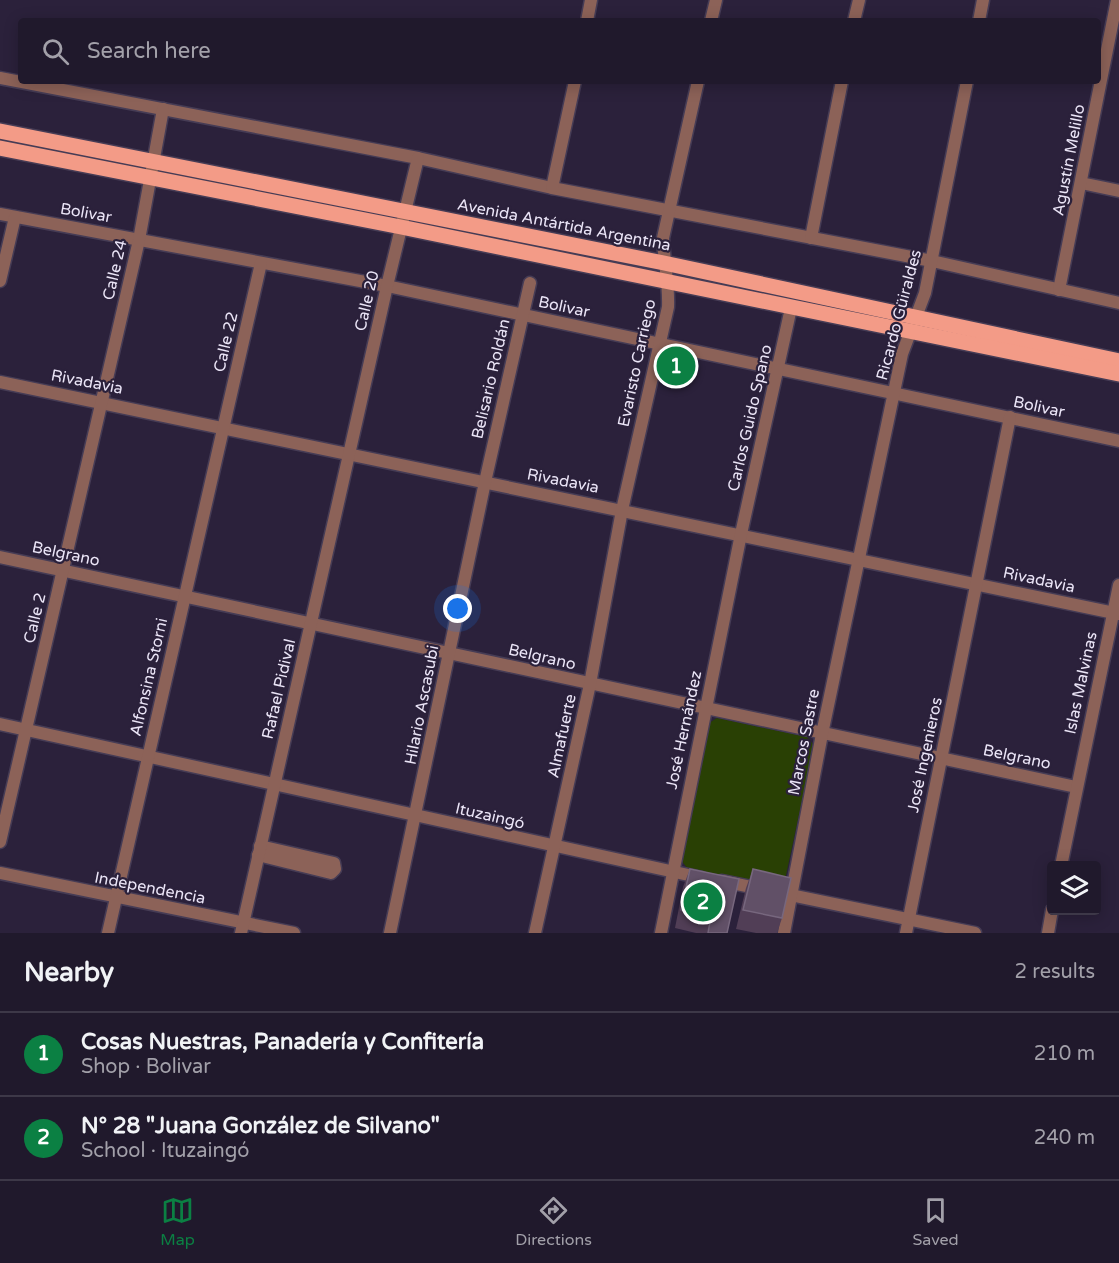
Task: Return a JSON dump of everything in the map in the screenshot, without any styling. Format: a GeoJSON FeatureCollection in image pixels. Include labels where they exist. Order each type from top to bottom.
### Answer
{"type":"FeatureCollection","features":[{"type":"Feature","properties":{"kind":"main road","name":"Avenida Antártida Argentina"},"geometry":{"type":"LineString","coordinates":[[0,131],[154,160],[669,283],[1119,374]]}},
{"type":"Feature","properties":{"kind":"main road","name":"Avenida Antártida Argentina"},"geometry":{"type":"LineString","coordinates":[[0,148],[151,178],[664,263],[1119,361]]}},
{"type":"Feature","properties":{"kind":"street"},"geometry":{"type":"LineString","coordinates":[[588,18],[591,0]]}},
{"type":"Feature","properties":{"kind":"street"},"geometry":{"type":"LineString","coordinates":[[712,18],[716,0]]}},
{"type":"Feature","properties":{"kind":"street"},"geometry":{"type":"LineString","coordinates":[[855,18],[858,0]]}},
{"type":"Feature","properties":{"kind":"street"},"geometry":{"type":"LineString","coordinates":[[979,18],[982,0]]}},
{"type":"Feature","properties":{"kind":"street","name":"Agustín Melillo"},"geometry":{"type":"LineString","coordinates":[[1101,81],[1117,0]]}},
{"type":"Feature","properties":{"kind":"street"},"geometry":{"type":"LineString","coordinates":[[0,78],[18,81]]}},
{"type":"Feature","properties":{"kind":"street"},"geometry":{"type":"LineString","coordinates":[[31,84],[418,158],[552,188],[932,261],[1119,303]]}},
{"type":"Feature","properties":{"kind":"street"},"geometry":{"type":"LineString","coordinates":[[552,188],[573,84]]}},
{"type":"Feature","properties":{"kind":"street","name":"Evaristo Carriego"},"geometry":{"type":"LineString","coordinates":[[622,510],[668,307],[669,283],[664,263],[663,238],[697,84]]}},
{"type":"Feature","properties":{"kind":"street"},"geometry":{"type":"LineString","coordinates":[[811,238],[841,84]]}},
{"type":"Feature","properties":{"kind":"street","name":"Ricardo Güiraldes"},"geometry":{"type":"LineString","coordinates":[[860,558],[908,332],[925,293],[966,84]]}},
{"type":"Feature","properties":{"kind":"street","name":"Agustín Melillo"},"geometry":{"type":"LineString","coordinates":[[1059,290],[1100,84]]}},
{"type":"Feature","properties":{"kind":"street","name":"Calle 24"},"geometry":{"type":"LineString","coordinates":[[100,402],[139,240],[162,109]]}},
{"type":"Feature","properties":{"kind":"street","name":"Calle 20"},"geometry":{"type":"LineString","coordinates":[[349,452],[418,158]]}},
{"type":"Feature","properties":{"kind":"street"},"geometry":{"type":"LineString","coordinates":[[1081,183],[1119,191]]}},
{"type":"Feature","properties":{"kind":"street","name":"Bolivar"},"geometry":{"type":"LineString","coordinates":[[0,214],[387,286],[1119,441]]}},
{"type":"Feature","properties":{"kind":"street"},"geometry":{"type":"LineString","coordinates":[[0,280],[15,217]]}},
{"type":"Feature","properties":{"kind":"street","name":"Calle 22"},"geometry":{"type":"LineString","coordinates":[[222,428],[261,263]]}},
{"type":"Feature","properties":{"kind":"street","name":"Belisario Roldán"},"geometry":{"type":"LineString","coordinates":[[484,482],[530,283]]}},
{"type":"Feature","properties":{"kind":"street","name":"Carlos Guido Spano"},"geometry":{"type":"LineString","coordinates":[[741,534],[791,308]]}},
{"type":"Feature","properties":{"kind":"street","name":"Rivadavia"},"geometry":{"type":"LineString","coordinates":[[0,382],[349,452],[1116,613]]}},
{"type":"Feature","properties":{"kind":"street","name":"Calle 2"},"geometry":{"type":"LineString","coordinates":[[0,842],[100,402]]}},
{"type":"Feature","properties":{"kind":"street"},"geometry":{"type":"LineString","coordinates":[[977,584],[1010,417]]}},
{"type":"Feature","properties":{"kind":"street","name":"Alfonsina Storni"},"geometry":{"type":"LineString","coordinates":[[108,933],[222,428]]}},
{"type":"Feature","properties":{"kind":"street","name":"Rafael Pidival"},"geometry":{"type":"LineString","coordinates":[[242,928],[349,452]]}},
{"type":"Feature","properties":{"kind":"street","name":"Hilario Ascasubi"},"geometry":{"type":"LineString","coordinates":[[390,933],[484,482]]}},
{"type":"Feature","properties":{"kind":"street","name":"Almafuerte"},"geometry":{"type":"LineString","coordinates":[[536,933],[590,684],[622,510]]}},
{"type":"Feature","properties":{"kind":"street","name":"José Hernández"},"geometry":{"type":"LineString","coordinates":[[661,933],[741,534]]}},
{"type":"Feature","properties":{"kind":"street","name":"Belgrano"},"geometry":{"type":"LineString","coordinates":[[0,557],[311,622],[706,710],[1076,787]]}},
{"type":"Feature","properties":{"kind":"street","name":"Marcos Sastre"},"geometry":{"type":"LineString","coordinates":[[784,933],[822,734],[860,558]]}},
{"type":"Feature","properties":{"kind":"street","name":"José Ingenieros"},"geometry":{"type":"LineString","coordinates":[[906,933],[977,584]]}},
{"type":"Feature","properties":{"kind":"street","name":"Islas Malvinas"},"geometry":{"type":"LineString","coordinates":[[1062,861],[1076,787],[1116,613],[1119,585]]}},
{"type":"Feature","properties":{"kind":"street","name":"Ituzaingó"},"geometry":{"type":"LineString","coordinates":[[0,724],[556,847],[975,933]]}},
{"type":"Feature","properties":{"kind":"street"},"geometry":{"type":"LineString","coordinates":[[259,850],[334,863],[335,869],[331,873],[259,850]]}},
{"type":"Feature","properties":{"kind":"street","name":"Independencia"},"geometry":{"type":"LineString","coordinates":[[0,873],[242,928],[294,933]]}},
{"type":"Feature","properties":{"kind":"street"},"geometry":{"type":"LineString","coordinates":[[1048,933],[1051,915]]}},
{"type":"Feature","properties":{"kind":"green space"},"geometry":{"type":"Polygon","coordinates":[[[717,718],[807,737],[814,745],[785,880],[778,886],[687,868],[681,860],[709,723],[717,718]]]}},
{"type":"Feature","properties":{"kind":"building"},"geometry":{"type":"Polygon","coordinates":[[[690,869],[739,879],[727,933],[708,933],[711,916],[681,910],[690,869]]]}},
{"type":"Feature","properties":{"kind":"building"},"geometry":{"type":"Polygon","coordinates":[[[753,869],[791,878],[782,918],[743,910],[753,869]]]}},
{"type":"Feature","properties":{"kind":"place","name":"Cosas Nuestras, Panadería y Confitería"},"geometry":{"type":"Point","coordinates":[676,366]}},
{"type":"Feature","properties":{"kind":"place","name":"N° 28 \"Juana González de Silvano\""},"geometry":{"type":"Point","coordinates":[703,902]}}]}
